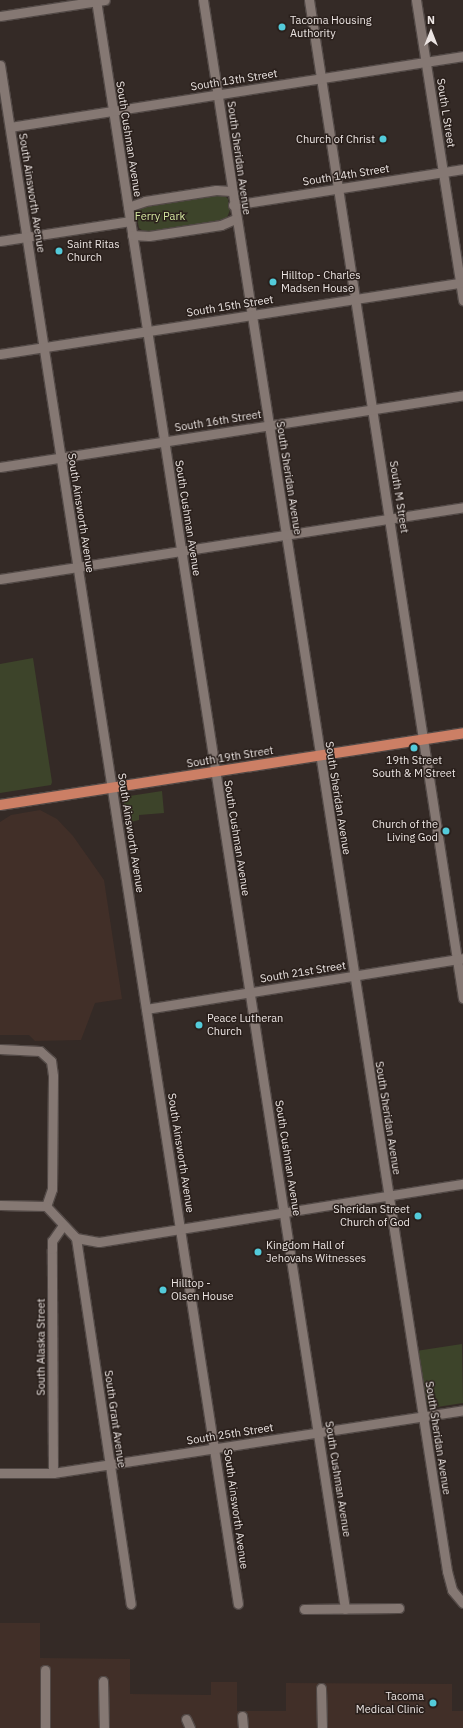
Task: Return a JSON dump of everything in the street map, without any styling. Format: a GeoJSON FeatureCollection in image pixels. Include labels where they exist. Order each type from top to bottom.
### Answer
{"type":"FeatureCollection","features":[{"type":"Feature","properties":{"kind":"main road","name":"South 19th Street"},"geometry":{"type":"LineString","coordinates":[[0,805],[463,733]]}},
{"type":"Feature","properties":{"kind":"street"},"geometry":{"type":"LineString","coordinates":[[0,16],[99,0]]}},
{"type":"Feature","properties":{"kind":"street","name":"South Cushman Avenue"},"geometry":{"type":"LineString","coordinates":[[99,0],[113,111],[132,236],[345,1609]]}},
{"type":"Feature","properties":{"kind":"street","name":"South Sheridan Avenue"},"geometry":{"type":"LineString","coordinates":[[202,0],[447,1571],[450,1586],[460,1600]]}},
{"type":"Feature","properties":{"kind":"street","name":"South M Street"},"geometry":{"type":"LineString","coordinates":[[309,0],[424,739],[460,958],[463,998]]}},
{"type":"Feature","properties":{"kind":"street","name":"South L Street"},"geometry":{"type":"LineString","coordinates":[[416,0],[462,282],[463,300]]}},
{"type":"Feature","properties":{"kind":"street","name":"South 13th Street"},"geometry":{"type":"LineString","coordinates":[[10,127],[463,56]]}},
{"type":"Feature","properties":{"kind":"street","name":"South Ainsworth Avenue"},"geometry":{"type":"LineString","coordinates":[[0,65],[238,1604]]}},
{"type":"Feature","properties":{"kind":"street","name":"South 14th Street"},"geometry":{"type":"LineString","coordinates":[[233,205],[463,169]]}},
{"type":"Feature","properties":{"kind":"street"},"geometry":{"type":"LineString","coordinates":[[128,207],[143,201],[216,190],[231,191]]}},
{"type":"Feature","properties":{"kind":"street"},"geometry":{"type":"LineString","coordinates":[[132,236],[149,236],[221,225],[235,219]]}},
{"type":"Feature","properties":{"kind":"street"},"geometry":{"type":"LineString","coordinates":[[0,241],[130,221]]}},
{"type":"Feature","properties":{"kind":"street","name":"South 15th Street"},"geometry":{"type":"LineString","coordinates":[[0,354],[462,282]]}},
{"type":"Feature","properties":{"kind":"street","name":"South 16th Street"},"geometry":{"type":"LineString","coordinates":[[0,467],[463,395]]}},
{"type":"Feature","properties":{"kind":"street"},"geometry":{"type":"LineString","coordinates":[[0,579],[463,508]]}},
{"type":"Feature","properties":{"kind":"street","name":"South 21st Street"},"geometry":{"type":"LineString","coordinates":[[146,1009],[460,958]]}},
{"type":"Feature","properties":{"kind":"street"},"geometry":{"type":"LineString","coordinates":[[0,1049],[36,1050],[46,1054],[50,1061],[53,1076],[52,1189],[46,1206]]}},
{"type":"Feature","properties":{"kind":"street"},"geometry":{"type":"LineString","coordinates":[[0,1205],[46,1206],[76,1238],[99,1242],[463,1184]]}},
{"type":"Feature","properties":{"kind":"street","name":"South Alaska Street"},"geometry":{"type":"LineString","coordinates":[[53,1473],[52,1241],[63,1225]]}},
{"type":"Feature","properties":{"kind":"street","name":"South Grant Avenue"},"geometry":{"type":"LineString","coordinates":[[76,1238],[131,1604]]}},
{"type":"Feature","properties":{"kind":"street","name":"South 25th Street"},"geometry":{"type":"LineString","coordinates":[[0,1474],[53,1473],[463,1410]]}},
{"type":"Feature","properties":{"kind":"street"},"geometry":{"type":"LineString","coordinates":[[304,1609],[399,1608]]}},
{"type":"Feature","properties":{"kind":"street"},"geometry":{"type":"LineString","coordinates":[[45,1670],[45,1728]]}},
{"type":"Feature","properties":{"kind":"street"},"geometry":{"type":"LineString","coordinates":[[103,1681],[104,1728]]}},
{"type":"Feature","properties":{"kind":"street"},"geometry":{"type":"LineString","coordinates":[[321,1688],[322,1728]]}},
{"type":"Feature","properties":{"kind":"street"},"geometry":{"type":"LineString","coordinates":[[242,1716],[243,1728]]}},
{"type":"Feature","properties":{"kind":"street"},"geometry":{"type":"LineString","coordinates":[[186,1719],[190,1728]]}},
{"type":"Feature","properties":{"kind":"shaded area"},"geometry":{"type":"Polygon","coordinates":[[[40,810],[57,819],[73,836],[104,880],[122,999],[95,1003],[81,1040],[35,1041],[29,1035],[0,1035],[0,822],[11,815],[40,810]]]}},
{"type":"Feature","properties":{"kind":"shaded area"},"geometry":{"type":"Polygon","coordinates":[[[0,1623],[40,1623],[40,1658],[130,1659],[130,1694],[211,1695],[211,1682],[237,1682],[237,1711],[286,1711],[286,1683],[452,1684],[452,1711],[463,1711],[463,1728],[0,1728],[0,1623]]]}},
{"type":"Feature","properties":{"kind":"green space","name":"Ferry Park"},"geometry":{"type":"Polygon","coordinates":[[[212,192],[223,194],[228,199],[230,210],[226,220],[146,233],[139,228],[136,214],[143,204],[212,192]]]}},
{"type":"Feature","properties":{"kind":"green space"},"geometry":{"type":"Polygon","coordinates":[[[33,658],[52,782],[51,785],[0,793],[0,664],[33,658]]]}},
{"type":"Feature","properties":{"kind":"green space"},"geometry":{"type":"Polygon","coordinates":[[[162,791],[164,813],[139,815],[139,820],[127,823],[123,797],[162,791]]]}},
{"type":"Feature","properties":{"kind":"green space"},"geometry":{"type":"Polygon","coordinates":[[[462,1344],[463,1403],[424,1409],[416,1351],[462,1344]]]}},
{"type":"Feature","properties":{"kind":"place","name":"Tacoma Housing Authority"},"geometry":{"type":"Point","coordinates":[282,27]}},
{"type":"Feature","properties":{"kind":"place","name":"Church of Christ"},"geometry":{"type":"Point","coordinates":[383,139]}},
{"type":"Feature","properties":{"kind":"place","name":"Saint Ritas Church"},"geometry":{"type":"Point","coordinates":[59,251]}},
{"type":"Feature","properties":{"kind":"place","name":"Hilltop - Charles Madsen House"},"geometry":{"type":"Point","coordinates":[273,282]}},
{"type":"Feature","properties":{"kind":"place","name":"19th Street South & M Street"},"geometry":{"type":"Point","coordinates":[414,748]}},
{"type":"Feature","properties":{"kind":"place","name":"Church of the Living God"},"geometry":{"type":"Point","coordinates":[446,831]}},
{"type":"Feature","properties":{"kind":"place","name":"Peace Lutheran Church"},"geometry":{"type":"Point","coordinates":[199,1025]}},
{"type":"Feature","properties":{"kind":"place","name":"Sheridan Street Church of God"},"geometry":{"type":"Point","coordinates":[418,1216]}},
{"type":"Feature","properties":{"kind":"place","name":"Kingdom Hall of Jehovahs Witnesses"},"geometry":{"type":"Point","coordinates":[258,1252]}},
{"type":"Feature","properties":{"kind":"place","name":"Hilltop - Olsen House"},"geometry":{"type":"Point","coordinates":[163,1290]}},
{"type":"Feature","properties":{"kind":"place","name":"Tacoma Medical Clinic"},"geometry":{"type":"Point","coordinates":[433,1703]}}]}
